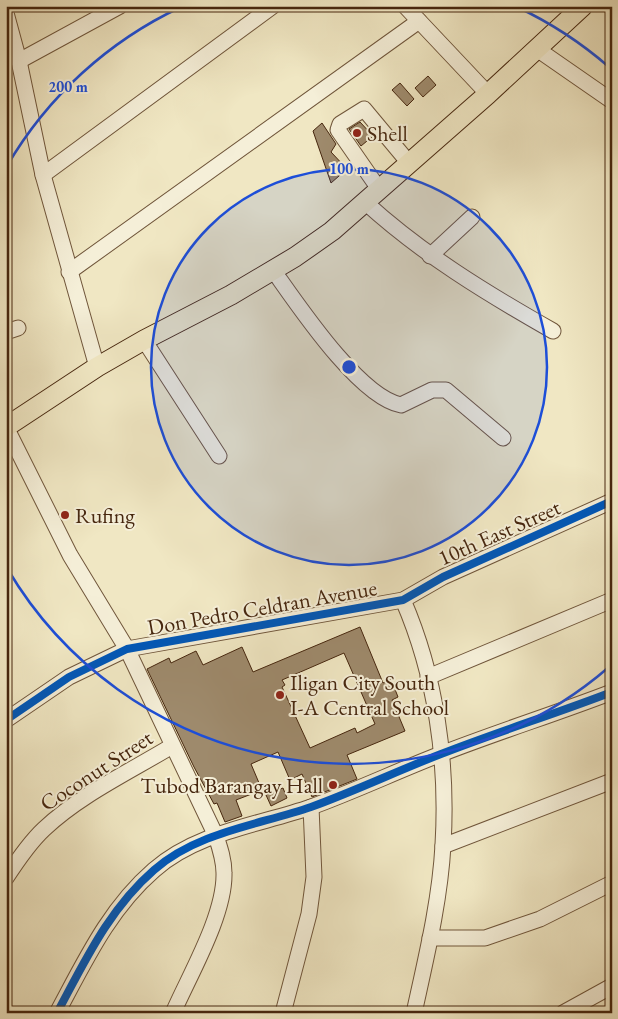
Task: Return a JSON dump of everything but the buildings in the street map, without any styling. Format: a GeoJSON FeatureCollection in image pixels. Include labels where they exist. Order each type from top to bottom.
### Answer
{"type":"FeatureCollection","features":[{"type":"Feature","properties":{"kind":"main road"},"geometry":{"type":"LineString","coordinates":[[6,427],[97,367],[144,340],[231,295],[332,231],[488,94],[583,6]]}},
{"type":"Feature","properties":{"kind":"street"},"geometry":{"type":"LineString","coordinates":[[19,61],[120,6]]}},
{"type":"Feature","properties":{"kind":"street"},"geometry":{"type":"LineString","coordinates":[[43,175],[273,6]]}},
{"type":"Feature","properties":{"kind":"street"},"geometry":{"type":"LineString","coordinates":[[405,6],[488,94]]}},
{"type":"Feature","properties":{"kind":"street"},"geometry":{"type":"LineString","coordinates":[[6,13],[19,61],[43,175],[97,367]]}},
{"type":"Feature","properties":{"kind":"street"},"geometry":{"type":"LineString","coordinates":[[69,272],[419,21]]}},
{"type":"Feature","properties":{"kind":"street"},"geometry":{"type":"LineString","coordinates":[[536,49],[612,101]]}},
{"type":"Feature","properties":{"kind":"street"},"geometry":{"type":"LineString","coordinates":[[379,190],[338,130],[340,124],[364,109],[409,163]]}},
{"type":"Feature","properties":{"kind":"street"},"geometry":{"type":"LineString","coordinates":[[365,202],[430,256],[479,289],[553,331]]}},
{"type":"Feature","properties":{"kind":"street"},"geometry":{"type":"LineString","coordinates":[[430,256],[472,217]]}},
{"type":"Feature","properties":{"kind":"street"},"geometry":{"type":"LineString","coordinates":[[273,270],[315,330],[341,361],[384,400],[401,405],[432,390],[446,390],[503,438]]}},
{"type":"Feature","properties":{"kind":"street"},"geometry":{"type":"LineString","coordinates":[[144,340],[219,456]]}},
{"type":"Feature","properties":{"kind":"street","name":"Don Pedro Celdran Avenue"},"geometry":{"type":"LineString","coordinates":[[6,427],[70,554],[127,649],[402,600],[414,626],[428,677],[443,754],[443,846],[430,938],[414,1013]]}},
{"type":"Feature","properties":{"kind":"street","name":"10th East Street"},"geometry":{"type":"LineString","coordinates":[[402,600],[443,576],[611,503]]}},
{"type":"Feature","properties":{"kind":"street"},"geometry":{"type":"LineString","coordinates":[[428,677],[612,600]]}},
{"type":"Feature","properties":{"kind":"street"},"geometry":{"type":"LineString","coordinates":[[6,720],[69,677],[127,649],[216,836],[222,853],[224,875],[217,913],[173,1013]]}},
{"type":"Feature","properties":{"kind":"street"},"geometry":{"type":"LineString","coordinates":[[57,1013],[103,928],[124,900],[154,869],[176,853],[216,836],[311,807],[443,754],[612,692]]}},
{"type":"Feature","properties":{"kind":"street","name":"Coconut Street"},"geometry":{"type":"LineString","coordinates":[[6,878],[31,844],[64,813],[172,746]]}},
{"type":"Feature","properties":{"kind":"street"},"geometry":{"type":"LineString","coordinates":[[443,846],[612,781]]}},
{"type":"Feature","properties":{"kind":"street"},"geometry":{"type":"LineString","coordinates":[[283,1013],[309,914],[314,876],[311,807]]}},
{"type":"Feature","properties":{"kind":"street"},"geometry":{"type":"LineString","coordinates":[[430,938],[485,938],[540,919],[612,883]]}},
{"type":"Feature","properties":{"kind":"street"},"geometry":{"type":"LineString","coordinates":[[563,1013],[612,986]]}},
{"type":"Feature","properties":{"kind":"cycle path"},"geometry":{"type":"LineString","coordinates":[[6,720],[69,677],[127,649],[403,600],[443,577],[612,501]]}},
{"type":"Feature","properties":{"kind":"cycle path"},"geometry":{"type":"LineString","coordinates":[[57,1013],[88,955],[124,901],[154,870],[171,857],[209,838],[311,807],[462,746],[612,692]]}},
{"type":"Feature","properties":{"kind":"place","name":"Shell"},"geometry":{"type":"Point","coordinates":[357,133]}},
{"type":"Feature","properties":{"kind":"place","name":"Rufing"},"geometry":{"type":"Point","coordinates":[65,515]}},
{"type":"Feature","properties":{"kind":"place","name":"Iligan City South I-A Central School"},"geometry":{"type":"Point","coordinates":[280,695]}},
{"type":"Feature","properties":{"kind":"place","name":"Tubod Barangay Hall"},"geometry":{"type":"Point","coordinates":[333,785]}}]}
